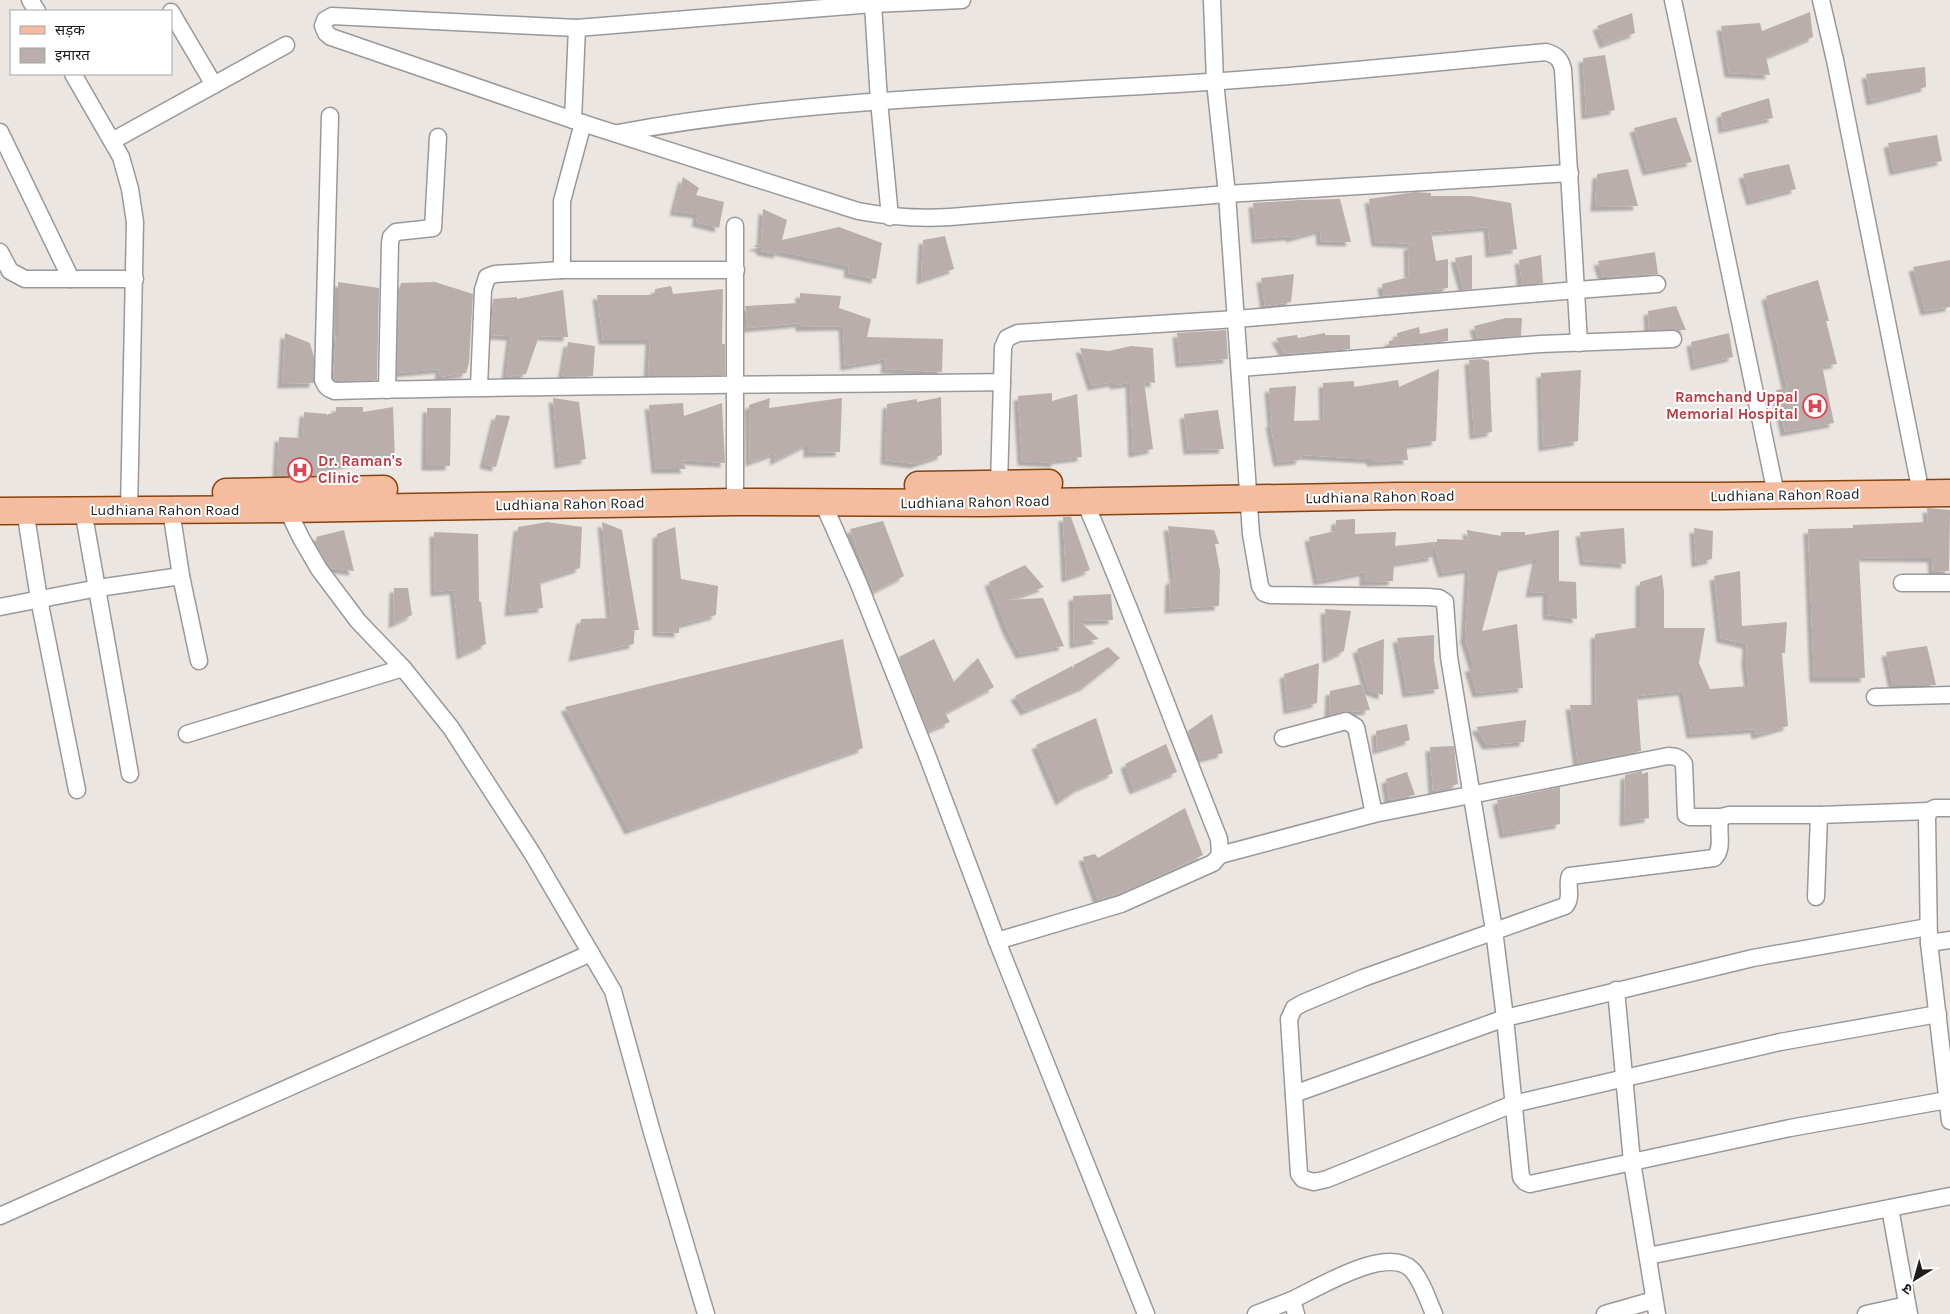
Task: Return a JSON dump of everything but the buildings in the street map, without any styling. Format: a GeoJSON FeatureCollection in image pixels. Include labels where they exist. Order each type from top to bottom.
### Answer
{"type":"FeatureCollection","features":[{"type":"Feature","properties":{"kind":"main road","name":"Ludhiana Rahon Road"},"geometry":{"type":"LineString","coordinates":[[1774,486],[1950,478]]}},
{"type":"Feature","properties":{"kind":"main road","name":"Ludhiana Rahon Road"},"geometry":{"type":"LineString","coordinates":[[735,494],[823,503],[983,503],[1084,500],[1248,491],[1398,480],[1774,486],[1950,493]]}},
{"type":"Feature","properties":{"kind":"main road","name":"Ludhiana Rahon Road"},"geometry":{"type":"LineString","coordinates":[[0,494],[129,502],[735,494],[822,487],[999,484],[1248,491]]}},
{"type":"Feature","properties":{"kind":"main road","name":"Ludhiana Rahon Road"},"geometry":{"type":"LineString","coordinates":[[12,511],[83,510],[129,502],[171,510],[286,500]]}},
{"type":"Feature","properties":{"kind":"street"},"geometry":{"type":"LineString","coordinates":[[962,0],[873,4],[577,28],[332,16],[325,20],[323,26],[326,33],[331,37],[578,122],[858,211],[890,217],[919,219],[950,218],[1227,194],[1570,173]]}},
{"type":"Feature","properties":{"kind":"street"},"geometry":{"type":"LineString","coordinates":[[1212,0],[1215,82],[1227,194],[1251,534],[1260,586],[1264,592],[1270,595],[1428,596],[1445,602],[1447,607],[1449,657],[1494,930],[1521,1177],[1524,1182],[1530,1184],[1790,1128],[1947,1100]]}},
{"type":"Feature","properties":{"kind":"street"},"geometry":{"type":"LineString","coordinates":[[1673,0],[1774,486]]}},
{"type":"Feature","properties":{"kind":"street"},"geometry":{"type":"LineString","coordinates":[[1821,0],[1835,60],[1918,478]]}},
{"type":"Feature","properties":{"kind":"street"},"geometry":{"type":"LineString","coordinates":[[873,4],[879,102],[890,217]]}},
{"type":"Feature","properties":{"kind":"street"},"geometry":{"type":"LineString","coordinates":[[172,14],[214,85]]}},
{"type":"Feature","properties":{"kind":"street"},"geometry":{"type":"LineString","coordinates":[[562,270],[562,201],[578,122],[577,28]]}},
{"type":"Feature","properties":{"kind":"street"},"geometry":{"type":"LineString","coordinates":[[112,141],[286,45]]}},
{"type":"Feature","properties":{"kind":"street"},"geometry":{"type":"LineString","coordinates":[[615,133],[680,121],[879,102],[1215,82],[1546,52],[1555,55],[1561,60],[1563,69],[1579,343]]}},
{"type":"Feature","properties":{"kind":"street"},"geometry":{"type":"LineString","coordinates":[[74,75],[121,157],[135,222],[129,502]]}},
{"type":"Feature","properties":{"kind":"street"},"geometry":{"type":"LineString","coordinates":[[330,116],[324,380],[326,387],[335,391],[479,387],[1002,382]]}},
{"type":"Feature","properties":{"kind":"street"},"geometry":{"type":"LineString","coordinates":[[0,132],[71,279]]}},
{"type":"Feature","properties":{"kind":"street"},"geometry":{"type":"LineString","coordinates":[[387,390],[391,237],[396,232],[433,228],[438,137]]}},
{"type":"Feature","properties":{"kind":"street"},"geometry":{"type":"LineString","coordinates":[[735,226],[735,494]]}},
{"type":"Feature","properties":{"kind":"street"},"geometry":{"type":"LineString","coordinates":[[0,252],[10,271],[25,279],[135,279]]}},
{"type":"Feature","properties":{"kind":"street"},"geometry":{"type":"LineString","coordinates":[[479,387],[483,290],[488,277],[495,274],[562,270],[736,270]]}},
{"type":"Feature","properties":{"kind":"street"},"geometry":{"type":"LineString","coordinates":[[999,484],[1003,347],[1008,338],[1018,333],[1236,319],[1657,284]]}},
{"type":"Feature","properties":{"kind":"street"},"geometry":{"type":"LineString","coordinates":[[1240,368],[1540,344],[1673,339]]}},
{"type":"Feature","properties":{"kind":"street"},"geometry":{"type":"LineString","coordinates":[[286,500],[301,538],[319,569],[358,621],[403,668],[451,728],[532,853],[613,991],[652,1132],[706,1314]]}},
{"type":"Feature","properties":{"kind":"street"},"geometry":{"type":"LineString","coordinates":[[1084,500],[1120,582],[1150,658],[1219,839],[1220,855]]}},
{"type":"Feature","properties":{"kind":"street"},"geometry":{"type":"LineString","coordinates":[[823,503],[858,582],[920,737],[967,857],[997,941],[1146,1314]]}},
{"type":"Feature","properties":{"kind":"street"},"geometry":{"type":"LineString","coordinates":[[83,510],[130,774]]}},
{"type":"Feature","properties":{"kind":"street"},"geometry":{"type":"LineString","coordinates":[[171,510],[181,576],[199,661]]}},
{"type":"Feature","properties":{"kind":"street"},"geometry":{"type":"LineString","coordinates":[[12,511],[38,599],[77,790]]}},
{"type":"Feature","properties":{"kind":"street"},"geometry":{"type":"LineString","coordinates":[[0,607],[98,588],[181,576]]}},
{"type":"Feature","properties":{"kind":"street"},"geometry":{"type":"LineString","coordinates":[[1902,582],[1950,583]]}},
{"type":"Feature","properties":{"kind":"street"},"geometry":{"type":"LineString","coordinates":[[187,734],[403,668]]}},
{"type":"Feature","properties":{"kind":"street"},"geometry":{"type":"LineString","coordinates":[[1875,697],[1950,695]]}},
{"type":"Feature","properties":{"kind":"street"},"geometry":{"type":"LineString","coordinates":[[1283,738],[1346,722],[1352,723],[1356,727],[1374,814]]}},
{"type":"Feature","properties":{"kind":"street"},"geometry":{"type":"LineString","coordinates":[[997,941],[1121,904],[1213,863],[1220,855],[1374,814],[1668,756],[1675,756],[1684,764],[1686,815],[1690,817],[1818,815],[1929,811],[1935,808],[1950,808]]}},
{"type":"Feature","properties":{"kind":"street"},"geometry":{"type":"LineString","coordinates":[[1929,811],[1927,818],[1929,935],[1950,1121]]}},
{"type":"Feature","properties":{"kind":"street"},"geometry":{"type":"LineString","coordinates":[[1816,897],[1818,815]]}},
{"type":"Feature","properties":{"kind":"street"},"geometry":{"type":"LineString","coordinates":[[1721,817],[1719,823],[1720,846],[1718,855],[1714,858],[1575,874],[1568,879],[1569,900],[1565,906],[1347,984],[1294,1008],[1289,1020],[1300,1174],[1303,1179],[1314,1182],[1327,1179],[1513,1104],[1780,1042],[1938,1014]]}},
{"type":"Feature","properties":{"kind":"street"},"geometry":{"type":"LineString","coordinates":[[1294,1094],[1505,1018],[1616,990],[1753,958],[1929,935],[1950,940]]}},
{"type":"Feature","properties":{"kind":"street"},"geometry":{"type":"LineString","coordinates":[[0,1216],[591,953]]}},
{"type":"Feature","properties":{"kind":"street"},"geometry":{"type":"LineString","coordinates":[[1605,1314],[1656,1307],[1632,1162],[1616,990]]}},
{"type":"Feature","properties":{"kind":"street"},"geometry":{"type":"LineString","coordinates":[[1648,1256],[1950,1196]]}},
{"type":"Feature","properties":{"kind":"street"},"geometry":{"type":"LineString","coordinates":[[1866,1314],[1908,1309],[1890,1208]]}},
{"type":"Feature","properties":{"kind":"street"},"geometry":{"type":"LineString","coordinates":[[1256,1314],[1294,1307],[1367,1264],[1384,1261],[1402,1262],[1412,1270],[1420,1282],[1434,1314]]}},
{"type":"Feature","properties":{"kind":"place","name":"Ramchand Uppal Memorial Hospital"},"geometry":{"type":"Point","coordinates":[1815,406]}},
{"type":"Feature","properties":{"kind":"place","name":"Dr. Raman's Clinic"},"geometry":{"type":"Point","coordinates":[300,470]}}]}
